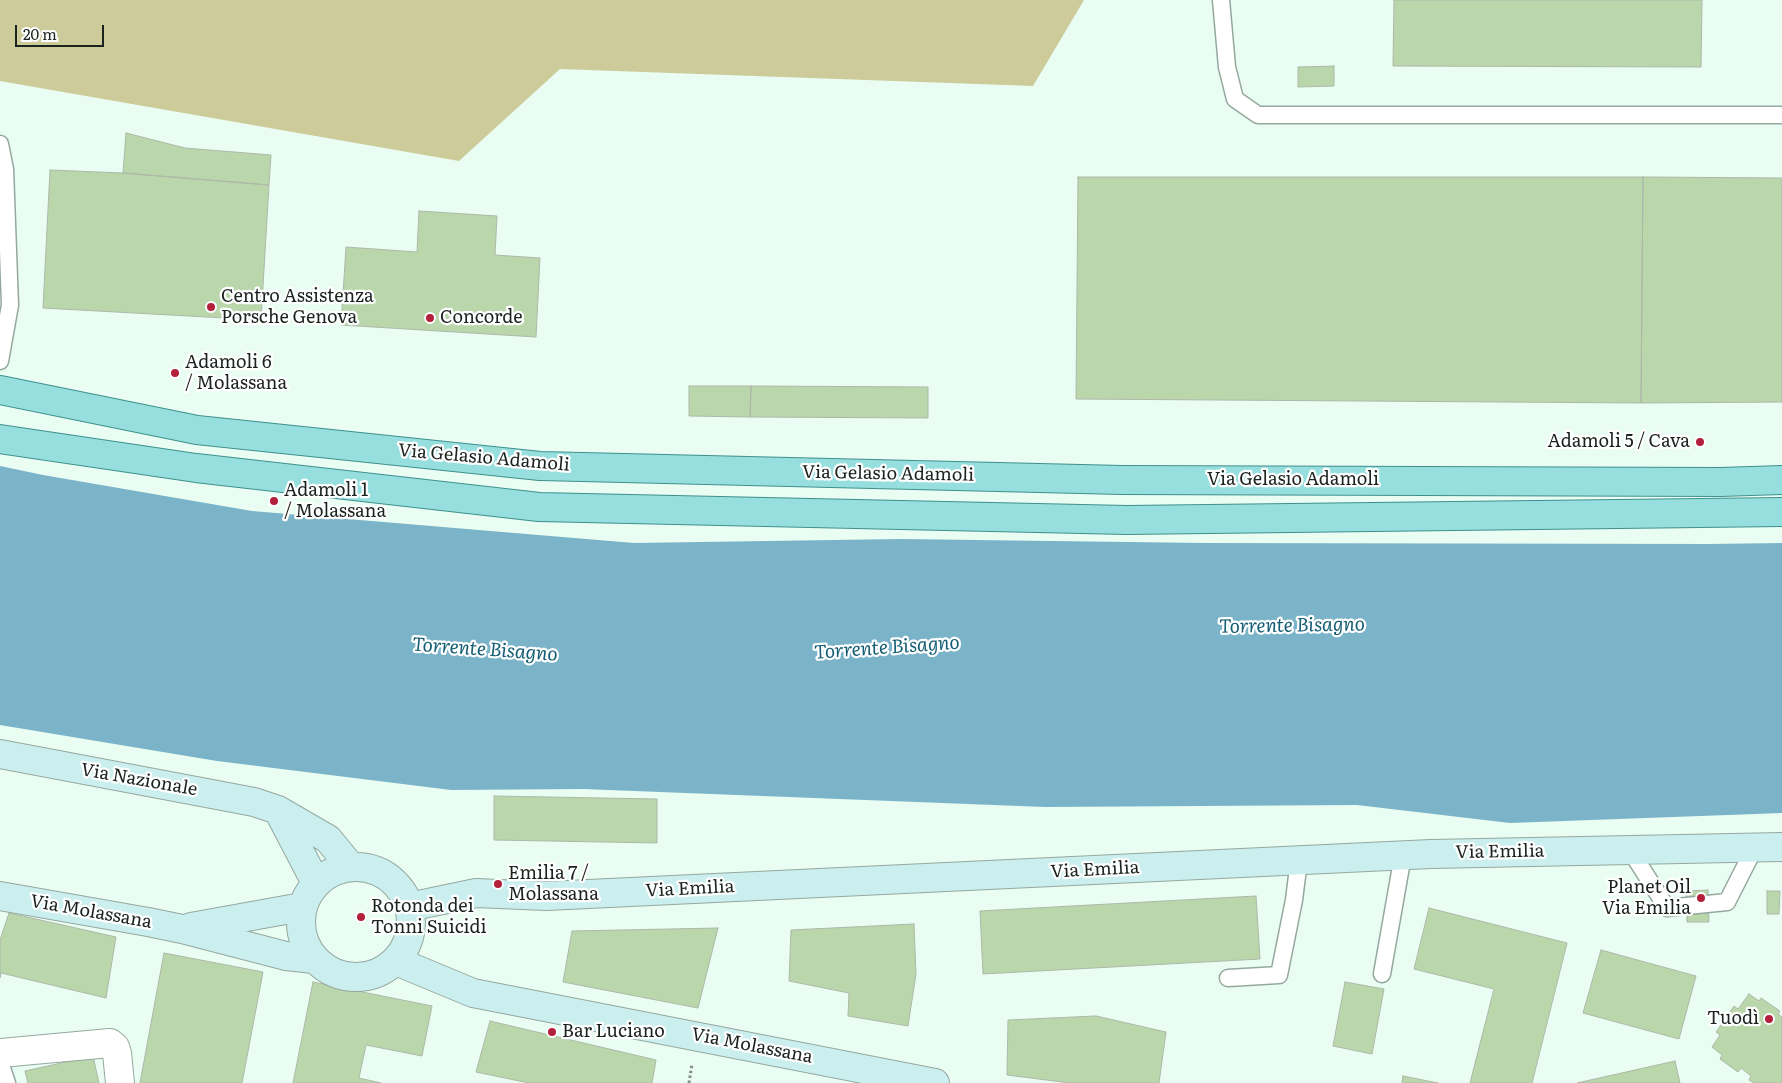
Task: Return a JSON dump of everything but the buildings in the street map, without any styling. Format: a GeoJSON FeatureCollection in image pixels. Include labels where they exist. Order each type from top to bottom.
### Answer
{"type":"FeatureCollection","features":[{"type":"Feature","properties":{"kind":"main road","name":"Via Gelasio Adamoli"},"geometry":{"type":"LineString","coordinates":[[0,390],[197,430],[540,466],[1132,480],[1690,482],[1782,480]]}},
{"type":"Feature","properties":{"kind":"main road","name":"Via Gelasio Adamoli"},"geometry":{"type":"LineString","coordinates":[[0,439],[196,468],[539,507],[1127,520],[1782,512]]}},
{"type":"Feature","properties":{"kind":"main road","name":"Via Nazionale"},"geometry":{"type":"LineString","coordinates":[[0,754],[254,802],[278,810],[328,839],[351,866]]}},
{"type":"Feature","properties":{"kind":"main road"},"geometry":{"type":"LineString","coordinates":[[278,810],[316,883]]}},
{"type":"Feature","properties":{"kind":"main road","name":"Via Emilia"},"geometry":{"type":"LineString","coordinates":[[409,907],[476,893],[546,896],[1403,855],[1782,847]]}},
{"type":"Feature","properties":{"kind":"main road"},"geometry":{"type":"LineString","coordinates":[[351,866],[376,870],[387,876],[401,890],[409,907],[410,933],[404,950],[396,961],[384,970],[370,976],[354,977],[340,975],[326,969],[314,959],[306,948],[302,934],[300,920],[302,907],[308,894],[316,883],[332,872],[351,866]]}},
{"type":"Feature","properties":{"kind":"main road","name":"Via Molassana"},"geometry":{"type":"LineString","coordinates":[[0,896],[182,929],[286,956],[314,959]]}},
{"type":"Feature","properties":{"kind":"main road","name":"Via Molassana"},"geometry":{"type":"LineString","coordinates":[[182,929],[302,907]]}},
{"type":"Feature","properties":{"kind":"main road","name":"Via Molassana"},"geometry":{"type":"LineString","coordinates":[[396,961],[473,993],[935,1083]]}},
{"type":"Feature","properties":{"kind":"street"},"geometry":{"type":"LineString","coordinates":[[0,1052],[110,1043],[115,1047],[117,1053],[119,1076]]}},
{"type":"Feature","properties":{"kind":"lane"},"geometry":{"type":"LineString","coordinates":[[1221,0],[1227,67],[1235,99],[1258,115],[1782,115]]}},
{"type":"Feature","properties":{"kind":"lane"},"geometry":{"type":"LineString","coordinates":[[0,144],[5,169],[10,305],[0,362]]}},
{"type":"Feature","properties":{"kind":"lane"},"geometry":{"type":"LineString","coordinates":[[1630,850],[1667,908],[1727,902],[1755,847]]}},
{"type":"Feature","properties":{"kind":"lane"},"geometry":{"type":"LineString","coordinates":[[1382,974],[1403,855]]}},
{"type":"Feature","properties":{"kind":"lane"},"geometry":{"type":"LineString","coordinates":[[1228,978],[1279,975],[1294,900],[1299,860]]}},
{"type":"Feature","properties":{"kind":"lane"},"geometry":{"type":"LineString","coordinates":[[0,1062],[7,1083]]}},
{"type":"Feature","properties":{"kind":"shaded area"},"geometry":{"type":"Polygon","coordinates":[[[0,0],[1084,0],[1033,86],[560,69],[459,161],[0,81],[0,0]]]}},
{"type":"Feature","properties":{"kind":"water","name":"Torrente Bisagno"},"geometry":{"type":"Polygon","coordinates":[[[0,466],[252,511],[634,543],[900,539],[1204,543],[1782,543],[1782,813],[1510,823],[1357,805],[1045,807],[583,789],[451,790],[217,761],[0,725],[0,466]]]}},
{"type":"Feature","properties":{"kind":"place","name":"Centro Assistenza Porsche Genova"},"geometry":{"type":"Point","coordinates":[211,307]}},
{"type":"Feature","properties":{"kind":"place","name":"Concorde"},"geometry":{"type":"Point","coordinates":[430,318]}},
{"type":"Feature","properties":{"kind":"place","name":"Adamoli 6 / Molassana"},"geometry":{"type":"Point","coordinates":[175,373]}},
{"type":"Feature","properties":{"kind":"place","name":"Adamoli 5 / Cava"},"geometry":{"type":"Point","coordinates":[1700,442]}},
{"type":"Feature","properties":{"kind":"place","name":"Adamoli 1 / Molassana"},"geometry":{"type":"Point","coordinates":[274,501]}},
{"type":"Feature","properties":{"kind":"place","name":"Emilia 7 / Molassana"},"geometry":{"type":"Point","coordinates":[498,884]}},
{"type":"Feature","properties":{"kind":"place","name":"Planet Oil Via Emilia"},"geometry":{"type":"Point","coordinates":[1701,898]}},
{"type":"Feature","properties":{"kind":"place","name":"Rotonda dei Tonni Suicidi"},"geometry":{"type":"Point","coordinates":[361,917]}},
{"type":"Feature","properties":{"kind":"place","name":"Tuodì"},"geometry":{"type":"Point","coordinates":[1769,1019]}},
{"type":"Feature","properties":{"kind":"place","name":"Bar Luciano"},"geometry":{"type":"Point","coordinates":[552,1032]}}]}
